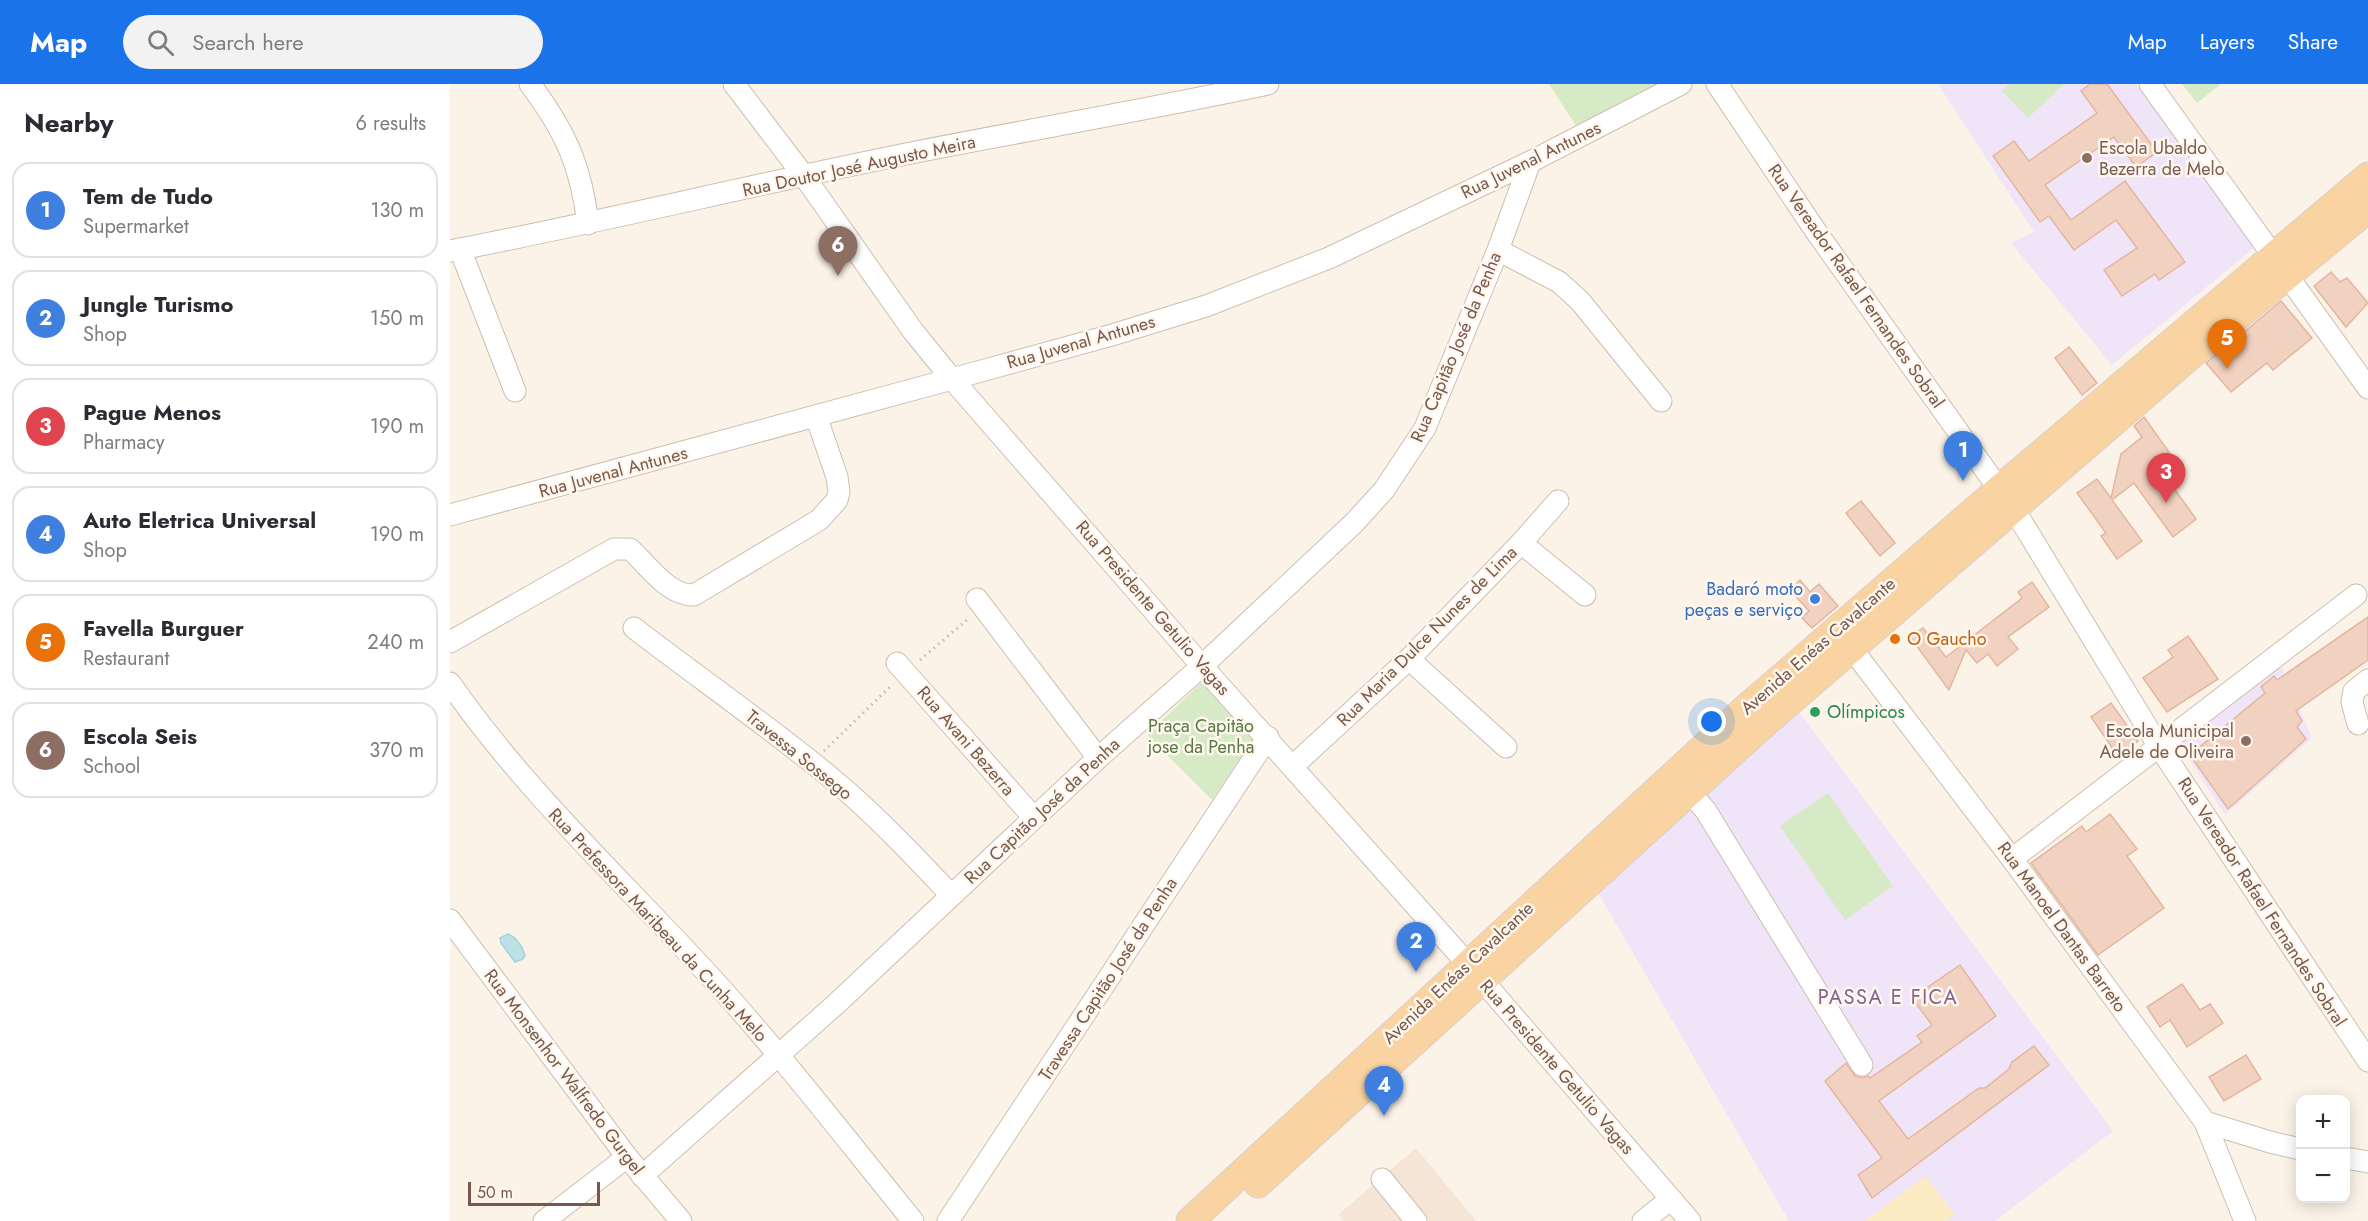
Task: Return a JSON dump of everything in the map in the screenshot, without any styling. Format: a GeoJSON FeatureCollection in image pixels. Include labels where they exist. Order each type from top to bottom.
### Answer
{"type":"FeatureCollection","features":[{"type":"Feature","properties":{"kind":"main road"},"geometry":{"type":"LineString","coordinates":[[2281,266],[2368,176]]}},
{"type":"Feature","properties":{"kind":"main road"},"geometry":{"type":"LineString","coordinates":[[2281,266],[2368,208]]}},
{"type":"Feature","properties":{"kind":"main road","name":"Avenida Enéas Cavalcante"},"geometry":{"type":"LineString","coordinates":[[1216,1221],[1352,1086],[1754,717],[2189,342],[2281,266]]}},
{"type":"Feature","properties":{"kind":"main road","name":"Avenida Enéas Cavalcante"},"geometry":{"type":"LineString","coordinates":[[1565,889],[1690,792],[1754,717],[1851,649],[2005,500]]}},
{"type":"Feature","properties":{"kind":"main road","name":"Avenida Enéas Cavalcante"},"geometry":{"type":"LineString","coordinates":[[1190,1221],[1352,1086]]}},
{"type":"Feature","properties":{"kind":"street"},"geometry":{"type":"LineString","coordinates":[[531,84],[562,130],[576,163],[584,194],[588,224]]}},
{"type":"Feature","properties":{"kind":"street","name":"Rua Presidente Getulio Vagas"},"geometry":{"type":"LineString","coordinates":[[734,84],[804,176],[913,331],[952,380],[1202,666],[1268,737],[1690,1221]]}},
{"type":"Feature","properties":{"kind":"street","name":"Rua Doutor José Augusto Meira"},"geometry":{"type":"LineString","coordinates":[[455,250],[588,224],[1189,92],[1268,84]]}},
{"type":"Feature","properties":{"kind":"street","name":"Rua Juvenal Antunes"},"geometry":{"type":"LineString","coordinates":[[450,515],[952,380],[1206,306],[1329,258],[1530,162],[1681,84]]}},
{"type":"Feature","properties":{"kind":"street","name":"Rua Vereador Rafael Fernandes Sobral"},"geometry":{"type":"LineString","coordinates":[[1717,84],[1815,230],[2005,500],[2158,745],[2368,1061]]}},
{"type":"Feature","properties":{"kind":"street"},"geometry":{"type":"LineString","coordinates":[[2150,84],[2368,388]]}},
{"type":"Feature","properties":{"kind":"street","name":"Rua Capitão José da Penha"},"geometry":{"type":"LineString","coordinates":[[642,1176],[778,1056],[1098,758],[1202,666],[1354,523],[1384,490],[1425,428],[1498,250],[1530,162]]}},
{"type":"Feature","properties":{"kind":"street"},"geometry":{"type":"LineString","coordinates":[[455,250],[514,391]]}},
{"type":"Feature","properties":{"kind":"street"},"geometry":{"type":"LineString","coordinates":[[1498,250],[1559,282],[1580,301],[1661,401]]}},
{"type":"Feature","properties":{"kind":"street"},"geometry":{"type":"LineString","coordinates":[[450,642],[614,549],[630,549],[679,594],[693,595],[819,520],[837,500],[839,485],[816,416]]}},
{"type":"Feature","properties":{"kind":"street","name":"Rua Maria Dulce Nunes de Lima"},"geometry":{"type":"LineString","coordinates":[[1293,766],[1409,659],[1521,543],[1558,501]]}},
{"type":"Feature","properties":{"kind":"street"},"geometry":{"type":"LineString","coordinates":[[1521,543],[1585,595]]}},
{"type":"Feature","properties":{"kind":"street"},"geometry":{"type":"LineString","coordinates":[[2012,859],[2356,595]]}},
{"type":"Feature","properties":{"kind":"street"},"geometry":{"type":"LineString","coordinates":[[980,603],[1098,758]]}},
{"type":"Feature","properties":{"kind":"street","name":"Travessa Sossego"},"geometry":{"type":"LineString","coordinates":[[634,628],[811,763],[874,817],[951,896]]}},
{"type":"Feature","properties":{"kind":"street","name":"Rua Manoel Dantas Barreto"},"geometry":{"type":"LineString","coordinates":[[1851,649],[2012,859],[2205,1122],[2245,1221]]}},
{"type":"Feature","properties":{"kind":"street"},"geometry":{"type":"LineString","coordinates":[[1409,659],[1506,747]]}},
{"type":"Feature","properties":{"kind":"street","name":"Rua Avani Bezerra"},"geometry":{"type":"LineString","coordinates":[[902,668],[1034,818]]}},
{"type":"Feature","properties":{"kind":"street"},"geometry":{"type":"LineString","coordinates":[[2358,724],[2352,702],[2354,692],[2368,680]]}},
{"type":"Feature","properties":{"kind":"street","name":"Rua Prefessora Maribeau da Cunha Melo"},"geometry":{"type":"LineString","coordinates":[[450,683],[489,737],[534,790],[696,961],[778,1056],[913,1221]]}},
{"type":"Feature","properties":{"kind":"street","name":"Travessa Capitão José da Penha"},"geometry":{"type":"LineString","coordinates":[[948,1221],[1268,737]]}},
{"type":"Feature","properties":{"kind":"street"},"geometry":{"type":"LineString","coordinates":[[1690,792],[1706,811],[1862,1065]]}},
{"type":"Feature","properties":{"kind":"street","name":"Rua Monsenhor Walfredo Gurgel"},"geometry":{"type":"LineString","coordinates":[[450,920],[627,1157],[681,1221]]}},
{"type":"Feature","properties":{"kind":"street"},"geometry":{"type":"LineString","coordinates":[[2205,1122],[2296,1148]]}},
{"type":"Feature","properties":{"kind":"street"},"geometry":{"type":"LineString","coordinates":[[544,1221],[627,1157]]}},
{"type":"Feature","properties":{"kind":"street"},"geometry":{"type":"LineString","coordinates":[[2350,1159],[2368,1162]]}},
{"type":"Feature","properties":{"kind":"street"},"geometry":{"type":"LineString","coordinates":[[1382,1179],[1416,1221]]}},
{"type":"Feature","properties":{"kind":"street"},"geometry":{"type":"LineString","coordinates":[[1643,1221],[1671,1199]]}},
{"type":"Feature","properties":{"kind":"path"},"geometry":{"type":"LineString","coordinates":[[811,763],[902,668],[980,603]]}},
{"type":"Feature","properties":{"kind":"shaded area","name":"Escola Ubaldo Bezerra de Melo"},"geometry":{"type":"Polygon","coordinates":[[[1938,84],[2136,84],[2254,248],[2112,365],[2011,243],[2034,232],[1938,84]]]}},
{"type":"Feature","properties":{"kind":"shaded area","name":"Escola Municipal Adele de Oliveira"},"geometry":{"type":"Polygon","coordinates":[[[2281,666],[2312,738],[2225,815],[2180,745],[2281,666]]]}},
{"type":"Feature","properties":{"kind":"shaded area"},"geometry":{"type":"Polygon","coordinates":[[[1795,707],[2113,1131],[1995,1221],[1789,1221],[1597,891],[1795,707]]]}},
{"type":"Feature","properties":{"kind":"shaded area"},"geometry":{"type":"Polygon","coordinates":[[[1416,1148],[1476,1221],[1344,1221],[1339,1214],[1416,1148]]]}},
{"type":"Feature","properties":{"kind":"green space"},"geometry":{"type":"Polygon","coordinates":[[[1549,84],[1663,84],[1576,126],[1549,84]]]}},
{"type":"Feature","properties":{"kind":"green space"},"geometry":{"type":"Polygon","coordinates":[[[2009,84],[2064,84],[2028,118],[2002,91],[2009,84]]]}},
{"type":"Feature","properties":{"kind":"green space"},"geometry":{"type":"Polygon","coordinates":[[[2182,84],[2221,84],[2197,103],[2182,84]]]}},
{"type":"Feature","properties":{"kind":"green space","name":"Praça Capitão jose da Penha"},"geometry":{"type":"Polygon","coordinates":[[[1203,681],[1253,739],[1212,800],[1147,735],[1203,681]]]}},
{"type":"Feature","properties":{"kind":"green space"},"geometry":{"type":"Polygon","coordinates":[[[1828,793],[1893,886],[1845,920],[1780,826],[1828,793]]]}},
{"type":"Feature","properties":{"kind":"sand"},"geometry":{"type":"Polygon","coordinates":[[[1925,1176],[1955,1215],[1946,1221],[1865,1221],[1925,1176]]]}},
{"type":"Feature","properties":{"kind":"water"},"geometry":{"type":"Polygon","coordinates":[[[508,934],[514,937],[521,946],[525,955],[523,959],[515,962],[501,943],[500,938],[508,934]]]}},
{"type":"Feature","properties":{"kind":"building"},"geometry":{"type":"Polygon","coordinates":[[[2090,84],[2107,84],[2157,152],[2136,167],[2114,137],[2045,185],[2071,220],[2125,181],[2185,262],[2159,280],[2155,274],[2122,296],[2104,270],[2137,248],[2116,220],[2074,250],[2049,216],[2040,222],[1993,156],[2014,141],[2029,161],[2097,113],[2081,91],[2090,84]]]}},
{"type":"Feature","properties":{"kind":"building"},"geometry":{"type":"Polygon","coordinates":[[[2331,272],[2340,282],[2347,278],[2368,303],[2346,327],[2314,286],[2331,272]]]}},
{"type":"Feature","properties":{"kind":"building"},"geometry":{"type":"Polygon","coordinates":[[[2281,301],[2312,338],[2273,370],[2267,363],[2231,392],[2206,363],[2221,350],[2225,354],[2246,337],[2243,333],[2281,301]]]}},
{"type":"Feature","properties":{"kind":"building"},"geometry":{"type":"Polygon","coordinates":[[[2069,347],[2097,383],[2082,395],[2055,358],[2069,347]]]}},
{"type":"Feature","properties":{"kind":"building"},"geometry":{"type":"Polygon","coordinates":[[[2144,417],[2169,452],[2155,462],[2196,519],[2173,537],[2134,483],[2112,500],[2142,541],[2117,559],[2101,536],[2106,533],[2077,493],[2097,479],[2111,498],[2121,454],[2142,437],[2134,426],[2144,417]]]}},
{"type":"Feature","properties":{"kind":"building"},"geometry":{"type":"Polygon","coordinates":[[[1861,501],[1895,543],[1880,556],[1846,513],[1861,501]]]}},
{"type":"Feature","properties":{"kind":"building","name":"Badaró moto peças e serviço"},"geometry":{"type":"Polygon","coordinates":[[[1800,580],[1810,592],[1819,584],[1838,606],[1812,628],[1802,618],[1809,611],[1790,590],[1800,580]]]}},
{"type":"Feature","properties":{"kind":"building"},"geometry":{"type":"Polygon","coordinates":[[[2032,582],[2049,607],[2008,637],[2018,649],[1997,666],[1988,654],[1977,663],[1966,650],[1949,690],[1910,637],[1923,628],[1946,657],[2022,598],[2018,592],[2032,582]]]}},
{"type":"Feature","properties":{"kind":"building","name":"Escola Municipal Adele de Oliveira"},"geometry":{"type":"Polygon","coordinates":[[[2368,617],[2368,660],[2296,711],[2302,721],[2297,727],[2306,739],[2228,809],[2190,755],[2265,693],[2261,687],[2274,676],[2277,680],[2368,617]]]}},
{"type":"Feature","properties":{"kind":"building"},"geometry":{"type":"Polygon","coordinates":[[[2188,636],[2218,679],[2167,712],[2143,678],[2173,657],[2168,650],[2188,636]]]}},
{"type":"Feature","properties":{"kind":"building"},"geometry":{"type":"Polygon","coordinates":[[[2111,703],[2138,741],[2117,755],[2091,717],[2111,703]]]}},
{"type":"Feature","properties":{"kind":"building"},"geometry":{"type":"Polygon","coordinates":[[[2110,814],[2137,849],[2127,856],[2164,908],[2098,955],[2031,863],[2082,826],[2086,832],[2110,814]]]}},
{"type":"Feature","properties":{"kind":"building"},"geometry":{"type":"Polygon","coordinates":[[[1960,965],[1996,1016],[1879,1101],[1908,1139],[1979,1088],[1985,1088],[2009,1069],[2012,1062],[2034,1046],[2049,1065],[1872,1198],[1858,1175],[1882,1158],[1825,1081],[1846,1063],[1855,1076],[1870,1078],[1922,1042],[1917,1036],[1932,1025],[1912,998],[1960,965]]]}},
{"type":"Feature","properties":{"kind":"building"},"geometry":{"type":"Polygon","coordinates":[[[2182,984],[2200,1010],[2210,1004],[2223,1023],[2187,1047],[2170,1020],[2160,1027],[2147,1007],[2182,984]]]}},
{"type":"Feature","properties":{"kind":"building"},"geometry":{"type":"Polygon","coordinates":[[[2246,1055],[2261,1079],[2224,1101],[2209,1077],[2246,1055]]]}},
{"type":"Feature","properties":{"kind":"place","name":"Escola Ubaldo Bezerra de Melo"},"geometry":{"type":"Point","coordinates":[2087,158]}},
{"type":"Feature","properties":{"kind":"place","name":"Escola Seis"},"geometry":{"type":"Point","coordinates":[838,276]}},
{"type":"Feature","properties":{"kind":"place","name":"Favella Burguer"},"geometry":{"type":"Point","coordinates":[2227,369]}},
{"type":"Feature","properties":{"kind":"place","name":"Tem de Tudo"},"geometry":{"type":"Point","coordinates":[1963,481]}},
{"type":"Feature","properties":{"kind":"place","name":"Pague Menos"},"geometry":{"type":"Point","coordinates":[2166,503]}},
{"type":"Feature","properties":{"kind":"place","name":"Badaró moto peças e serviço"},"geometry":{"type":"Point","coordinates":[1815,599]}},
{"type":"Feature","properties":{"kind":"place","name":"O Gaucho"},"geometry":{"type":"Point","coordinates":[1895,639]}},
{"type":"Feature","properties":{"kind":"place","name":"Olímpicos"},"geometry":{"type":"Point","coordinates":[1815,712]}},
{"type":"Feature","properties":{"kind":"place","name":"Escola Municipal Adele de Oliveira"},"geometry":{"type":"Point","coordinates":[2246,741]}},
{"type":"Feature","properties":{"kind":"place","name":"Jungle Turismo"},"geometry":{"type":"Point","coordinates":[1416,972]}},
{"type":"Feature","properties":{"kind":"place","name":"Auto Eletrica Universal"},"geometry":{"type":"Point","coordinates":[1384,1116]}},
{"type":"Feature","properties":{"kind":"district","name":"PASSA E FICA"},"geometry":{"type":"Point","coordinates":[1888,997]}}]}
